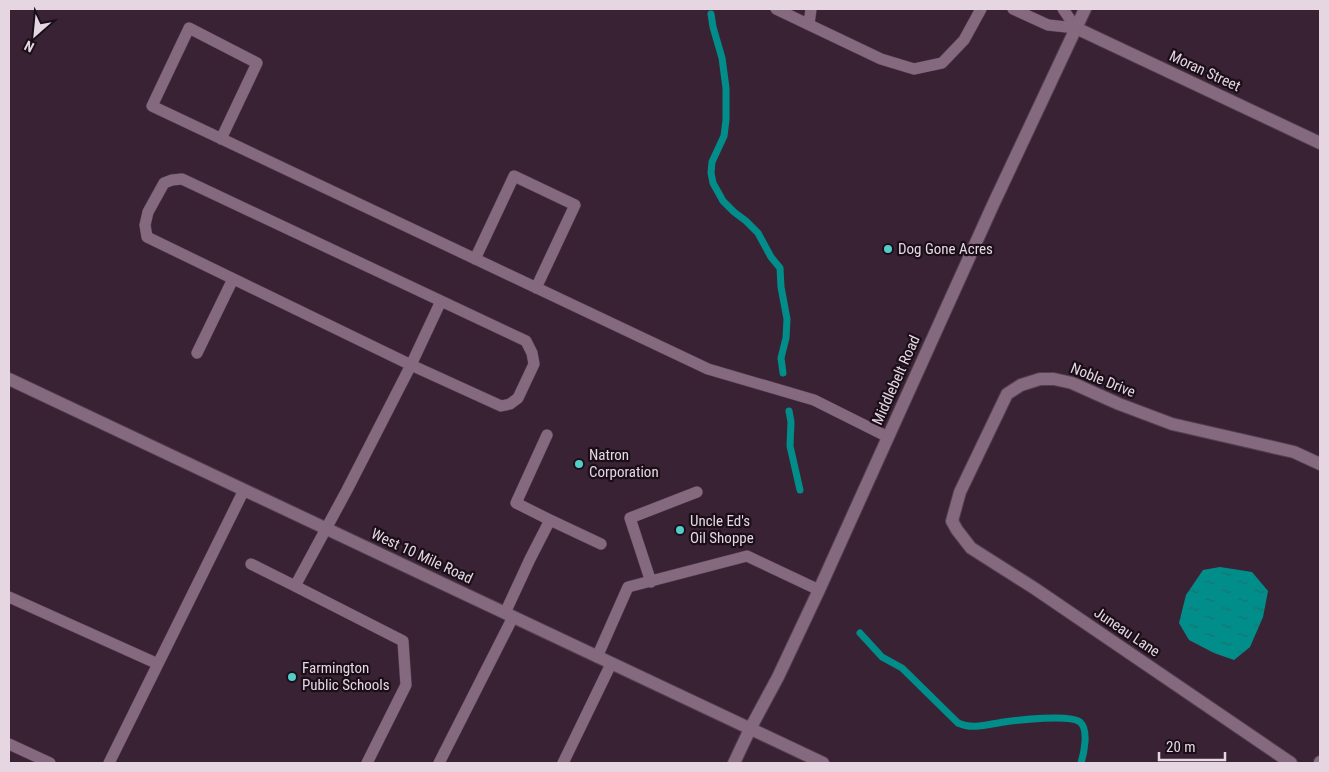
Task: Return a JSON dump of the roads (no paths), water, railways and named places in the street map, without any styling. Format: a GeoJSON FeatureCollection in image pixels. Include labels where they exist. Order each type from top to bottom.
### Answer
{"type":"FeatureCollection","features":[{"type":"Feature","properties":{"kind":"street","name":"Middlebelt Road"},"geometry":{"type":"LineString","coordinates":[[734,763],[778,677],[819,590],[992,206],[1085,9]]}},
{"type":"Feature","properties":{"kind":"street","name":"Moran Street"},"geometry":{"type":"LineString","coordinates":[[1076,28],[1320,143]]}},
{"type":"Feature","properties":{"kind":"street","name":"Noble Drive"},"geometry":{"type":"LineString","coordinates":[[952,521],[960,492],[1007,394],[1021,385],[1040,378],[1072,383],[1119,404],[1172,424],[1294,452],[1320,464]]}},
{"type":"Feature","properties":{"kind":"street","name":"West 10 Mile Road"},"geometry":{"type":"LineString","coordinates":[[10,381],[822,763]]}},
{"type":"Feature","properties":{"kind":"street","name":"Juneau Lane"},"geometry":{"type":"LineString","coordinates":[[952,521],[971,548],[1034,588],[1291,763]]}},
{"type":"Feature","properties":{"kind":"lane"},"geometry":{"type":"LineString","coordinates":[[776,9],[881,58],[914,69],[942,63],[964,40],[981,9]]}},
{"type":"Feature","properties":{"kind":"lane"},"geometry":{"type":"LineString","coordinates":[[809,24],[811,9]]}},
{"type":"Feature","properties":{"kind":"lane"},"geometry":{"type":"LineString","coordinates":[[1012,9],[1048,25],[1076,28]]}},
{"type":"Feature","properties":{"kind":"lane"},"geometry":{"type":"LineString","coordinates":[[1063,9],[1076,28]]}},
{"type":"Feature","properties":{"kind":"lane"},"geometry":{"type":"LineString","coordinates":[[221,139],[257,62],[189,28],[152,106],[221,139],[708,369],[814,400],[888,437]]}},
{"type":"Feature","properties":{"kind":"lane"},"geometry":{"type":"LineString","coordinates":[[475,259],[514,176],[549,192],[575,205],[536,288]]}},
{"type":"Feature","properties":{"kind":"lane"},"geometry":{"type":"LineString","coordinates":[[182,179],[441,301],[526,342],[532,353],[534,364],[518,398],[510,404],[501,406],[411,365],[147,237],[145,225],[148,212],[164,183],[182,179]]}},
{"type":"Feature","properties":{"kind":"lane"},"geometry":{"type":"LineString","coordinates":[[197,353],[233,279]]}},
{"type":"Feature","properties":{"kind":"lane"},"geometry":{"type":"LineString","coordinates":[[295,586],[327,529],[411,365],[441,301]]}},
{"type":"Feature","properties":{"kind":"lane"},"geometry":{"type":"LineString","coordinates":[[547,435],[516,503],[601,544]]}},
{"type":"Feature","properties":{"kind":"lane"},"geometry":{"type":"LineString","coordinates":[[109,763],[244,490]]}},
{"type":"Feature","properties":{"kind":"lane"},"geometry":{"type":"LineString","coordinates":[[651,582],[630,518],[697,492]]}},
{"type":"Feature","properties":{"kind":"lane"},"geometry":{"type":"LineString","coordinates":[[439,763],[509,615],[530,559],[550,520]]}},
{"type":"Feature","properties":{"kind":"lane"},"geometry":{"type":"LineString","coordinates":[[597,657],[628,587],[746,556],[819,590]]}},
{"type":"Feature","properties":{"kind":"lane"},"geometry":{"type":"LineString","coordinates":[[251,564],[403,641],[406,685],[367,763]]}},
{"type":"Feature","properties":{"kind":"lane"},"geometry":{"type":"LineString","coordinates":[[9,597],[158,664]]}},
{"type":"Feature","properties":{"kind":"lane"},"geometry":{"type":"LineString","coordinates":[[563,763],[611,664]]}},
{"type":"Feature","properties":{"kind":"lane"},"geometry":{"type":"LineString","coordinates":[[9,744],[50,763]]}},
{"type":"Feature","properties":{"kind":"water"},"geometry":{"type":"Polygon","coordinates":[[[1220,567],[1252,572],[1268,591],[1263,617],[1250,647],[1234,660],[1214,653],[1189,640],[1179,623],[1186,595],[1203,570],[1220,567]]]}},
{"type":"Feature","properties":{"kind":"waterway"},"geometry":{"type":"LineString","coordinates":[[711,14],[722,58],[726,88],[724,136],[712,162],[711,173],[713,183],[723,201],[758,233],[771,257],[780,268],[781,287],[787,319],[786,338],[781,358],[783,373]]}},
{"type":"Feature","properties":{"kind":"waterway"},"geometry":{"type":"LineString","coordinates":[[789,411],[791,422],[790,446],[800,490]]}},
{"type":"Feature","properties":{"kind":"waterway"},"geometry":{"type":"LineString","coordinates":[[860,633],[882,657],[902,668],[958,723],[969,726],[981,726],[1044,718],[1066,718],[1080,722],[1085,736],[1081,763]]}},
{"type":"Feature","properties":{"kind":"place","name":"Dog Gone Acres"},"geometry":{"type":"Point","coordinates":[888,249]}},
{"type":"Feature","properties":{"kind":"place","name":"Natron Corporation"},"geometry":{"type":"Point","coordinates":[579,464]}},
{"type":"Feature","properties":{"kind":"place","name":"Uncle Ed's Oil Shoppe"},"geometry":{"type":"Point","coordinates":[680,530]}},
{"type":"Feature","properties":{"kind":"place","name":"Farmington Public Schools"},"geometry":{"type":"Point","coordinates":[292,677]}}]}
